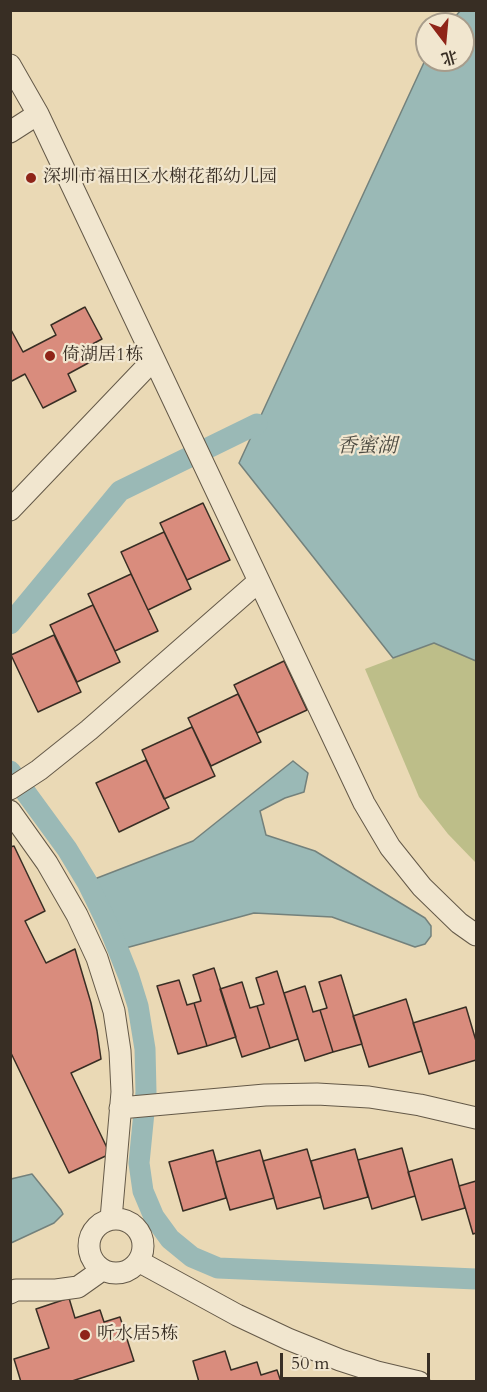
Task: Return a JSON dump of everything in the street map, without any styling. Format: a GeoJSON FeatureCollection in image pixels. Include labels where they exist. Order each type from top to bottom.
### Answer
{"type":"FeatureCollection","features":[{"type":"Feature","properties":{"kind":"lane"},"geometry":{"type":"LineString","coordinates":[[10,65],[38,114],[364,803],[390,847],[422,887],[459,923],[477,935]]}},
{"type":"Feature","properties":{"kind":"lane"},"geometry":{"type":"LineString","coordinates":[[10,132],[38,114]]}},
{"type":"Feature","properties":{"kind":"lane"},"geometry":{"type":"LineString","coordinates":[[10,510],[154,359]]}},
{"type":"Feature","properties":{"kind":"lane"},"geometry":{"type":"LineString","coordinates":[[10,789],[39,770],[89,730],[259,581]]}},
{"type":"Feature","properties":{"kind":"lane"},"geometry":{"type":"LineString","coordinates":[[10,812],[47,862],[66,894],[100,967],[114,1011],[120,1051],[122,1092],[111,1219]]}},
{"type":"Feature","properties":{"kind":"lane"},"geometry":{"type":"LineString","coordinates":[[120,1108],[265,1095],[317,1094],[369,1097],[420,1105],[477,1118]]}},
{"type":"Feature","properties":{"kind":"lane"},"geometry":{"type":"LineString","coordinates":[[111,1219],[130,1222],[141,1233],[144,1241],[140,1262],[125,1273],[111,1273],[102,1270],[91,1258],[89,1239],[97,1227],[111,1219]]}},
{"type":"Feature","properties":{"kind":"lane"},"geometry":{"type":"LineString","coordinates":[[140,1262],[188,1290],[288,1339],[349,1363],[419,1382]]}},
{"type":"Feature","properties":{"kind":"lane"},"geometry":{"type":"LineString","coordinates":[[10,1293],[16,1290],[56,1290],[78,1287],[102,1270]]}},
{"type":"Feature","properties":{"kind":"green space"},"geometry":{"type":"Polygon","coordinates":[[[434,643],[476,661],[476,863],[448,834],[419,797],[365,669],[434,643]]]}},
{"type":"Feature","properties":{"kind":"water","name":"香蜜湖"},"geometry":{"type":"Polygon","coordinates":[[[476,11],[476,661],[434,643],[393,658],[239,463],[420,72],[475,72],[475,12],[459,12],[476,11]]]}},
{"type":"Feature","properties":{"kind":"water"},"geometry":{"type":"Polygon","coordinates":[[[293,761],[308,773],[304,792],[285,798],[260,811],[266,835],[315,851],[425,918],[431,926],[431,936],[425,944],[415,947],[332,917],[254,913],[111,952],[79,885],[193,841],[293,761]]]}},
{"type":"Feature","properties":{"kind":"water"},"geometry":{"type":"Polygon","coordinates":[[[32,1174],[63,1214],[54,1223],[11,1243],[11,1179],[32,1174]]]}},
{"type":"Feature","properties":{"kind":"building","name":"倚湖居1栋"},"geometry":{"type":"Polygon","coordinates":[[[85,307],[102,339],[85,348],[92,361],[68,374],[76,391],[43,408],[25,374],[10,382],[10,328],[23,352],[56,335],[51,325],[85,307]]]}},
{"type":"Feature","properties":{"kind":"building"},"geometry":{"type":"Polygon","coordinates":[[[203,503],[230,560],[187,580],[160,523],[203,503]]]}},
{"type":"Feature","properties":{"kind":"building"},"geometry":{"type":"Polygon","coordinates":[[[164,532],[191,589],[148,610],[121,552],[164,532]]]}},
{"type":"Feature","properties":{"kind":"building"},"geometry":{"type":"Polygon","coordinates":[[[131,574],[158,631],[115,651],[88,594],[131,574]]]}},
{"type":"Feature","properties":{"kind":"building"},"geometry":{"type":"Polygon","coordinates":[[[93,605],[120,662],[77,682],[50,625],[93,605]]]}},
{"type":"Feature","properties":{"kind":"building"},"geometry":{"type":"Polygon","coordinates":[[[54,635],[81,692],[38,712],[11,655],[54,635]]]}},
{"type":"Feature","properties":{"kind":"building"},"geometry":{"type":"Polygon","coordinates":[[[284,661],[307,710],[257,733],[234,685],[284,661]]]}},
{"type":"Feature","properties":{"kind":"building"},"geometry":{"type":"Polygon","coordinates":[[[238,694],[261,742],[211,766],[188,718],[238,694]]]}},
{"type":"Feature","properties":{"kind":"building"},"geometry":{"type":"Polygon","coordinates":[[[192,727],[215,776],[164,799],[142,750],[192,727]]]}},
{"type":"Feature","properties":{"kind":"building"},"geometry":{"type":"Polygon","coordinates":[[[146,760],[169,808],[119,832],[96,783],[146,760]]]}},
{"type":"Feature","properties":{"kind":"building"},"geometry":{"type":"Polygon","coordinates":[[[14,846],[45,911],[25,921],[46,963],[75,949],[97,1031],[101,1059],[71,1073],[110,1154],[69,1173],[10,1051],[10,847],[14,846]]]}},
{"type":"Feature","properties":{"kind":"building"},"geometry":{"type":"Polygon","coordinates":[[[214,968],[236,1037],[207,1046],[194,1003],[201,1001],[193,975],[214,968]]]}},
{"type":"Feature","properties":{"kind":"building"},"geometry":{"type":"Polygon","coordinates":[[[277,971],[298,1039],[270,1048],[257,1006],[264,1004],[256,978],[277,971]]]}},
{"type":"Feature","properties":{"kind":"building"},"geometry":{"type":"Polygon","coordinates":[[[341,975],[362,1044],[333,1052],[320,1010],[327,1008],[319,982],[341,975]]]}},
{"type":"Feature","properties":{"kind":"building"},"geometry":{"type":"Polygon","coordinates":[[[179,980],[187,1005],[194,1003],[207,1046],[178,1054],[157,986],[179,980]]]}},
{"type":"Feature","properties":{"kind":"building"},"geometry":{"type":"Polygon","coordinates":[[[242,982],[250,1008],[257,1006],[270,1048],[242,1057],[220,989],[242,982]]]}},
{"type":"Feature","properties":{"kind":"building"},"geometry":{"type":"Polygon","coordinates":[[[305,986],[313,1012],[320,1010],[333,1052],[305,1061],[284,993],[305,986]]]}},
{"type":"Feature","properties":{"kind":"building"},"geometry":{"type":"Polygon","coordinates":[[[406,999],[422,1051],[369,1067],[353,1016],[406,999]]]}},
{"type":"Feature","properties":{"kind":"building"},"geometry":{"type":"Polygon","coordinates":[[[466,1007],[476,1041],[476,1060],[429,1074],[413,1023],[466,1007]]]}},
{"type":"Feature","properties":{"kind":"building"},"geometry":{"type":"Polygon","coordinates":[[[402,1148],[415,1196],[372,1209],[358,1160],[402,1148]]]}},
{"type":"Feature","properties":{"kind":"building"},"geometry":{"type":"Polygon","coordinates":[[[307,1149],[321,1197],[277,1209],[263,1161],[307,1149]]]}},
{"type":"Feature","properties":{"kind":"building"},"geometry":{"type":"Polygon","coordinates":[[[355,1149],[368,1197],[324,1209],[311,1161],[355,1149]]]}},
{"type":"Feature","properties":{"kind":"building"},"geometry":{"type":"Polygon","coordinates":[[[213,1150],[226,1198],[183,1211],[169,1162],[213,1150]]]}},
{"type":"Feature","properties":{"kind":"building"},"geometry":{"type":"Polygon","coordinates":[[[260,1150],[274,1198],[230,1210],[216,1162],[260,1150]]]}},
{"type":"Feature","properties":{"kind":"building"},"geometry":{"type":"Polygon","coordinates":[[[452,1159],[465,1208],[422,1220],[408,1172],[452,1159]]]}},
{"type":"Feature","properties":{"kind":"building"},"geometry":{"type":"Polygon","coordinates":[[[476,1181],[476,1233],[473,1234],[459,1186],[476,1181]]]}},
{"type":"Feature","properties":{"kind":"building","name":"听水居5栋"},"geometry":{"type":"Polygon","coordinates":[[[69,1298],[75,1318],[100,1310],[104,1322],[120,1317],[134,1361],[69,1382],[21,1382],[14,1359],[49,1348],[36,1309],[69,1298]]]}},
{"type":"Feature","properties":{"kind":"building"},"geometry":{"type":"Polygon","coordinates":[[[225,1351],[231,1370],[257,1362],[261,1375],[277,1370],[281,1382],[199,1382],[193,1361],[225,1351]]]}},
{"type":"Feature","properties":{"kind":"waterway"},"geometry":{"type":"LineString","coordinates":[[10,624],[120,491],[257,424]]}},
{"type":"Feature","properties":{"kind":"waterway"},"geometry":{"type":"LineString","coordinates":[[10,771],[67,849],[87,882],[109,927],[129,977],[138,1006],[145,1049],[146,1092],[139,1163],[143,1191],[154,1217],[170,1239],[192,1257],[218,1268],[476,1279]]}},
{"type":"Feature","properties":{"kind":"place","name":"深圳市福田区水榭花都幼儿园"},"geometry":{"type":"Point","coordinates":[31,178]}},
{"type":"Feature","properties":{"kind":"place","name":"倚湖居1栋"},"geometry":{"type":"Point","coordinates":[50,356]}},
{"type":"Feature","properties":{"kind":"place","name":"听水居5栋"},"geometry":{"type":"Point","coordinates":[85,1335]}}]}
